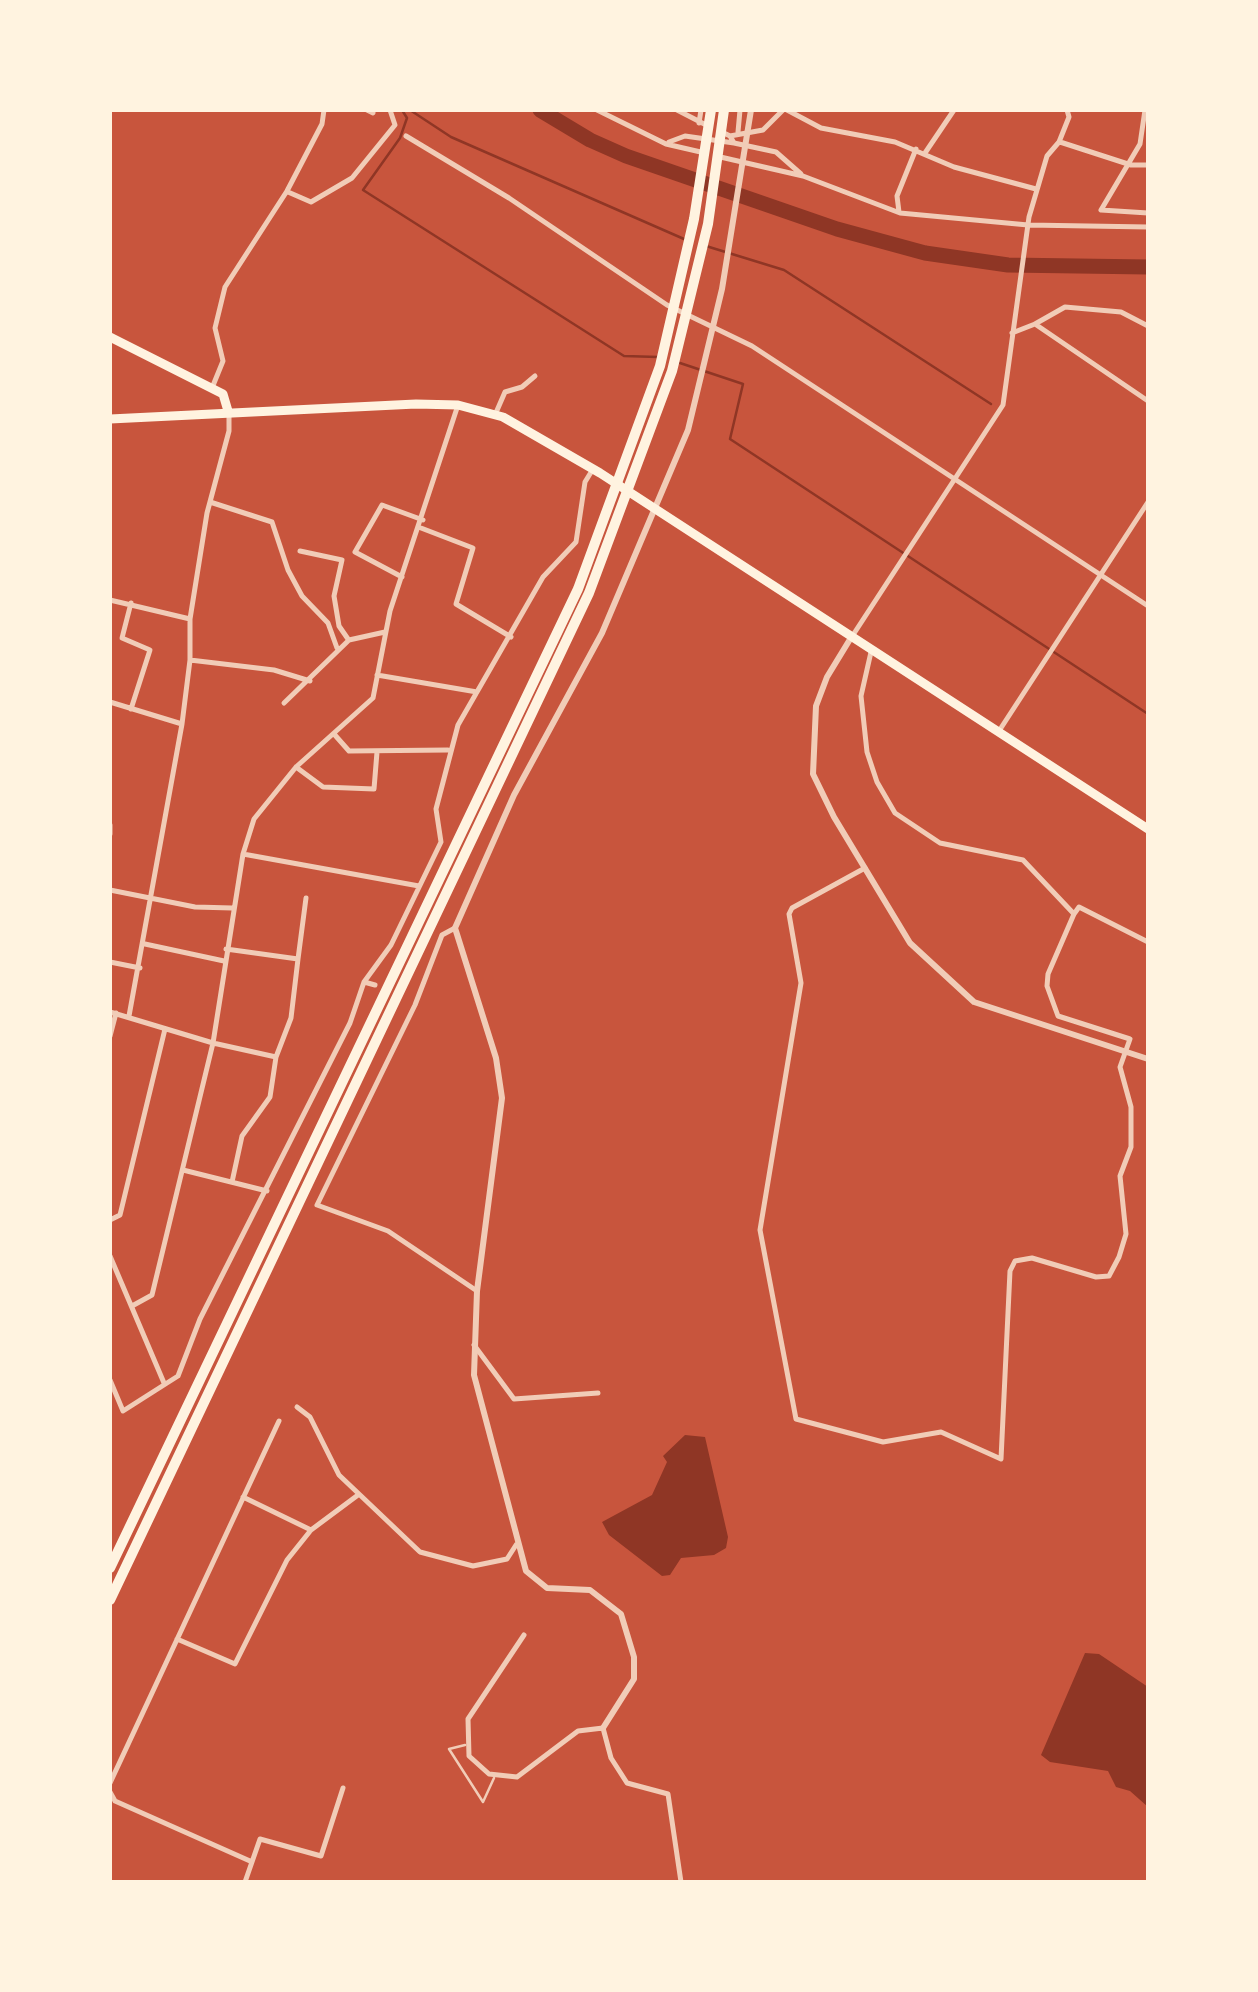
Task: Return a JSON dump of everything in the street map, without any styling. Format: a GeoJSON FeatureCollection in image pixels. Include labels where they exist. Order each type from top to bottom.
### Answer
{"type":"FeatureCollection","features":[{"type":"Feature","properties":{"kind":"highway"},"geometry":{"type":"LineString","coordinates":[[110,1600],[589,593],[618,502],[623,473],[660,366],[694,219],[711,110]]}},
{"type":"Feature","properties":{"kind":"highway"},"geometry":{"type":"LineString","coordinates":[[110,1568],[618,502],[633,480],[672,370],[708,224],[724,110]]}},
{"type":"Feature","properties":{"kind":"main road"},"geometry":{"type":"LineString","coordinates":[[110,336],[184,378],[224,394],[228,411]]}},
{"type":"Feature","properties":{"kind":"main road"},"geometry":{"type":"LineString","coordinates":[[110,420],[228,411],[458,405],[496,415],[526,428],[593,469],[1148,830]]}},
{"type":"Feature","properties":{"kind":"street"},"geometry":{"type":"LineString","coordinates":[[212,388],[223,361],[215,328],[225,286],[287,191],[322,124],[324,110]]}},
{"type":"Feature","properties":{"kind":"street"},"geometry":{"type":"LineString","coordinates":[[287,191],[311,202],[352,178],[395,126],[390,110]]}},
{"type":"Feature","properties":{"kind":"street"},"geometry":{"type":"LineString","coordinates":[[597,110],[666,144],[803,176],[900,213],[1028,228],[1148,228]]}},
{"type":"Feature","properties":{"kind":"street"},"geometry":{"type":"LineString","coordinates":[[677,110],[730,136],[734,142]]}},
{"type":"Feature","properties":{"kind":"street"},"geometry":{"type":"LineString","coordinates":[[699,123],[701,110]]}},
{"type":"Feature","properties":{"kind":"street"},"geometry":{"type":"LineString","coordinates":[[738,132],[740,110]]}},
{"type":"Feature","properties":{"kind":"street"},"geometry":{"type":"LineString","coordinates":[[681,1882],[668,1794],[626,1783],[603,1740],[603,1728],[634,1679],[634,1657],[621,1614],[590,1590],[547,1588],[536,1580],[516,1545],[482,1418],[472,1342],[502,1098],[496,1058],[455,928],[480,864],[602,632],[688,430],[714,328],[751,110]]}},
{"type":"Feature","properties":{"kind":"street"},"geometry":{"type":"LineString","coordinates":[[730,136],[763,130],[785,110],[821,128],[916,149],[954,166],[1036,189]]}},
{"type":"Feature","properties":{"kind":"street"},"geometry":{"type":"LineString","coordinates":[[924,153],[954,110]]}},
{"type":"Feature","properties":{"kind":"street"},"geometry":{"type":"LineString","coordinates":[[1067,110],[1059,142],[1048,156],[1036,189],[1016,290],[1003,406],[826,677],[816,706],[811,745],[814,774],[910,942],[974,1002],[1148,1059]]}},
{"type":"Feature","properties":{"kind":"street"},"geometry":{"type":"LineString","coordinates":[[1145,110],[1140,144],[1101,210],[1148,212]]}},
{"type":"Feature","properties":{"kind":"street"},"geometry":{"type":"LineString","coordinates":[[406,136],[509,198],[666,305],[752,346],[1148,606]]}},
{"type":"Feature","properties":{"kind":"street"},"geometry":{"type":"LineString","coordinates":[[666,144],[685,136],[734,142],[776,152],[803,176]]}},
{"type":"Feature","properties":{"kind":"street"},"geometry":{"type":"LineString","coordinates":[[1059,142],[1130,165],[1148,165]]}},
{"type":"Feature","properties":{"kind":"street"},"geometry":{"type":"LineString","coordinates":[[900,213],[897,196],[916,149]]}},
{"type":"Feature","properties":{"kind":"street"},"geometry":{"type":"LineString","coordinates":[[1010,333],[1066,307],[1121,312],[1148,326]]}},
{"type":"Feature","properties":{"kind":"street"},"geometry":{"type":"LineString","coordinates":[[1035,324],[1148,401]]}},
{"type":"Feature","properties":{"kind":"street"},"geometry":{"type":"LineString","coordinates":[[496,415],[505,392],[528,384],[535,376]]}},
{"type":"Feature","properties":{"kind":"street"},"geometry":{"type":"LineString","coordinates":[[132,1306],[152,1295],[213,1042],[232,908],[254,819],[296,767],[369,705],[385,632],[458,405]]}},
{"type":"Feature","properties":{"kind":"street"},"geometry":{"type":"LineString","coordinates":[[129,1016],[182,724],[190,660],[190,619],[210,502],[229,431],[228,411]]}},
{"type":"Feature","properties":{"kind":"street"},"geometry":{"type":"LineString","coordinates":[[110,1380],[123,1410],[178,1376],[200,1320],[350,1023],[364,982],[391,945],[441,842],[436,810],[448,750],[543,577],[576,542],[581,530],[584,482],[593,469]]}},
{"type":"Feature","properties":{"kind":"street"},"geometry":{"type":"LineString","coordinates":[[210,502],[272,522],[288,570],[302,596],[328,623],[337,648]]}},
{"type":"Feature","properties":{"kind":"street"},"geometry":{"type":"LineString","coordinates":[[999,731],[1148,502]]}},
{"type":"Feature","properties":{"kind":"street"},"geometry":{"type":"LineString","coordinates":[[402,576],[355,552],[382,505],[473,548],[456,604],[511,637]]}},
{"type":"Feature","properties":{"kind":"street"},"geometry":{"type":"LineString","coordinates":[[300,551],[342,560],[334,596],[339,626],[348,640]]}},
{"type":"Feature","properties":{"kind":"street"},"geometry":{"type":"LineString","coordinates":[[110,600],[190,619]]}},
{"type":"Feature","properties":{"kind":"street"},"geometry":{"type":"LineString","coordinates":[[130,709],[150,650],[122,638],[131,603]]}},
{"type":"Feature","properties":{"kind":"street"},"geometry":{"type":"LineString","coordinates":[[284,703],[348,640],[385,632]]}},
{"type":"Feature","properties":{"kind":"street"},"geometry":{"type":"LineString","coordinates":[[872,649],[861,696],[866,752],[876,782],[895,813],[940,843],[1024,860],[1074,914]]}},
{"type":"Feature","properties":{"kind":"street"},"geometry":{"type":"LineString","coordinates":[[190,660],[274,670],[310,681]]}},
{"type":"Feature","properties":{"kind":"street"},"geometry":{"type":"LineString","coordinates":[[376,675],[478,692]]}},
{"type":"Feature","properties":{"kind":"street"},"geometry":{"type":"LineString","coordinates":[[110,702],[182,724]]}},
{"type":"Feature","properties":{"kind":"street"},"geometry":{"type":"LineString","coordinates":[[334,734],[349,752],[448,750]]}},
{"type":"Feature","properties":{"kind":"street"},"geometry":{"type":"LineString","coordinates":[[296,767],[323,787],[374,789],[377,752]]}},
{"type":"Feature","properties":{"kind":"street"},"geometry":{"type":"LineString","coordinates":[[110,826],[110,834]]}},
{"type":"Feature","properties":{"kind":"street"},"geometry":{"type":"LineString","coordinates":[[243,854],[419,886]]}},
{"type":"Feature","properties":{"kind":"street"},"geometry":{"type":"LineString","coordinates":[[865,868],[792,908],[789,914],[801,983],[760,1230],[796,1420],[883,1442],[941,1432],[1001,1458],[1010,1270],[1015,1261],[1032,1258],[1096,1277],[1109,1276],[1120,1257],[1126,1234],[1120,1176],[1131,1147],[1131,1107],[1120,1068],[1130,1039],[1058,1016],[1048,974],[1078,906],[1148,942]]}},
{"type":"Feature","properties":{"kind":"street"},"geometry":{"type":"LineString","coordinates":[[110,890],[232,908]]}},
{"type":"Feature","properties":{"kind":"street"},"geometry":{"type":"LineString","coordinates":[[232,1182],[242,1136],[270,1096],[276,1057],[290,1018],[306,898]]}},
{"type":"Feature","properties":{"kind":"street"},"geometry":{"type":"LineString","coordinates":[[455,928],[442,935],[415,1005],[317,1205],[388,1231],[477,1292]]}},
{"type":"Feature","properties":{"kind":"street"},"geometry":{"type":"LineString","coordinates":[[145,944],[224,961]]}},
{"type":"Feature","properties":{"kind":"street"},"geometry":{"type":"LineString","coordinates":[[226,949],[298,958]]}},
{"type":"Feature","properties":{"kind":"street"},"geometry":{"type":"LineString","coordinates":[[110,962],[140,968]]}},
{"type":"Feature","properties":{"kind":"street"},"geometry":{"type":"LineString","coordinates":[[364,982],[375,985]]}},
{"type":"Feature","properties":{"kind":"street"},"geometry":{"type":"LineString","coordinates":[[110,1036],[113,1013],[276,1057]]}},
{"type":"Feature","properties":{"kind":"street"},"geometry":{"type":"LineString","coordinates":[[110,1220],[120,1215],[165,1029]]}},
{"type":"Feature","properties":{"kind":"street"},"geometry":{"type":"LineString","coordinates":[[183,1170],[267,1191]]}},
{"type":"Feature","properties":{"kind":"street"},"geometry":{"type":"LineString","coordinates":[[110,1256],[164,1383]]}},
{"type":"Feature","properties":{"kind":"street"},"geometry":{"type":"LineString","coordinates":[[472,1342],[514,1399],[598,1393]]}},
{"type":"Feature","properties":{"kind":"street"},"geometry":{"type":"LineString","coordinates":[[297,1407],[310,1416],[339,1476],[420,1552],[473,1566],[507,1560],[516,1545]]}},
{"type":"Feature","properties":{"kind":"street"},"geometry":{"type":"LineString","coordinates":[[110,1783],[279,1421]]}},
{"type":"Feature","properties":{"kind":"street"},"geometry":{"type":"LineString","coordinates":[[177,1640],[235,1664],[288,1560],[311,1530],[358,1496]]}},
{"type":"Feature","properties":{"kind":"street"},"geometry":{"type":"LineString","coordinates":[[243,1497],[311,1530]]}},
{"type":"Feature","properties":{"kind":"street"},"geometry":{"type":"LineString","coordinates":[[524,1636],[468,1720],[467,1744],[476,1763],[495,1776],[518,1777],[578,1731],[603,1728]]}},
{"type":"Feature","properties":{"kind":"street"},"geometry":{"type":"LineString","coordinates":[[245,1882],[260,1839],[321,1856],[343,1788]]}},
{"type":"Feature","properties":{"kind":"street"},"geometry":{"type":"LineString","coordinates":[[110,1792],[116,1801],[250,1861]]}},
{"type":"Feature","properties":{"kind":"lane"},"geometry":{"type":"LineString","coordinates":[[467,1744],[449,1748],[483,1802],[495,1776]]}},
{"type":"Feature","properties":{"kind":"shaded area"},"geometry":{"type":"Polygon","coordinates":[[[685,1435],[705,1437],[728,1537],[726,1548],[714,1555],[681,1558],[670,1575],[662,1576],[609,1535],[602,1522],[652,1495],[667,1462],[663,1456],[685,1435]]]}},
{"type":"Feature","properties":{"kind":"shaded area"},"geometry":{"type":"Polygon","coordinates":[[[1085,1653],[1099,1654],[1148,1687],[1148,1807],[1130,1791],[1116,1787],[1108,1771],[1050,1762],[1041,1755],[1085,1653]]]}},
{"type":"Feature","properties":{"kind":"waterway"},"geometry":{"type":"LineString","coordinates":[[402,110],[407,118],[400,138],[363,190],[624,356],[658,357]]}},
{"type":"Feature","properties":{"kind":"waterway"},"geometry":{"type":"LineString","coordinates":[[410,110],[451,137],[684,239]]}},
{"type":"Feature","properties":{"kind":"waterway"},"geometry":{"type":"LineString","coordinates":[[540,110],[626,156],[837,229],[925,253],[1008,265],[1148,267]]}},
{"type":"Feature","properties":{"kind":"waterway"},"geometry":{"type":"LineString","coordinates":[[706,246],[784,270],[991,404]]}},
{"type":"Feature","properties":{"kind":"waterway"},"geometry":{"type":"LineString","coordinates":[[680,363],[743,384],[730,439],[1148,714]]}}]}
